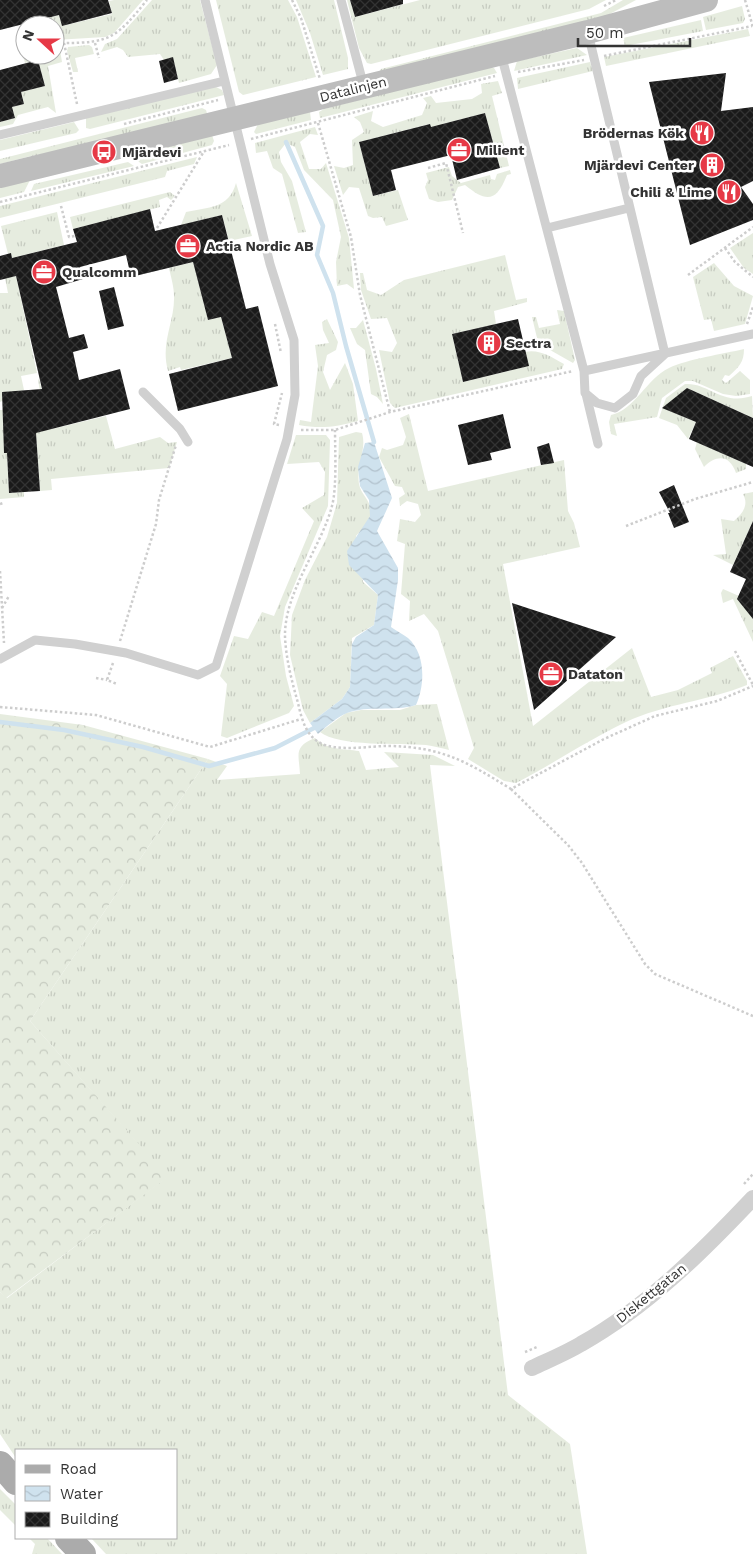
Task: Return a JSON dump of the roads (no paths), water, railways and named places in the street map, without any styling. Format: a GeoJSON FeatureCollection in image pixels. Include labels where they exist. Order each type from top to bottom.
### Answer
{"type":"FeatureCollection","features":[{"type":"Feature","properties":{"kind":"main road"},"geometry":{"type":"LineString","coordinates":[[0,1464],[15,1481]]}},
{"type":"Feature","properties":{"kind":"main road"},"geometry":{"type":"LineString","coordinates":[[69,1539],[83,1554]]}},
{"type":"Feature","properties":{"kind":"street","name":"Datalinjen"},"geometry":{"type":"LineString","coordinates":[[0,176],[238,130],[364,87],[503,63],[588,32],[706,0]]}},
{"type":"Feature","properties":{"kind":"street","name":"Diskettgatan"},"geometry":{"type":"LineString","coordinates":[[532,1368],[581,1344],[632,1310],[702,1252],[748,1192]]}},
{"type":"Feature","properties":{"kind":"lane"},"geometry":{"type":"LineString","coordinates":[[3,658],[35,640],[116,651],[198,675],[216,666],[290,429],[295,395],[294,340],[270,264],[238,130],[224,81],[206,0]]}},
{"type":"Feature","properties":{"kind":"lane"},"geometry":{"type":"LineString","coordinates":[[341,0],[364,87]]}},
{"type":"Feature","properties":{"kind":"lane"},"geometry":{"type":"LineString","coordinates":[[588,32],[665,354]]}},
{"type":"Feature","properties":{"kind":"lane"},"geometry":{"type":"LineString","coordinates":[[503,63],[584,372],[585,393],[598,444]]}},
{"type":"Feature","properties":{"kind":"lane"},"geometry":{"type":"LineString","coordinates":[[0,135],[224,81]]}},
{"type":"Feature","properties":{"kind":"lane"},"geometry":{"type":"LineString","coordinates":[[547,228],[629,208]]}},
{"type":"Feature","properties":{"kind":"lane"},"geometry":{"type":"LineString","coordinates":[[584,372],[753,334]]}},
{"type":"Feature","properties":{"kind":"lane"},"geometry":{"type":"LineString","coordinates":[[585,393],[597,403],[615,408],[633,394],[641,376],[665,354]]}},
{"type":"Feature","properties":{"kind":"lane"},"geometry":{"type":"LineString","coordinates":[[143,392],[180,429],[188,442]]}},
{"type":"Feature","properties":{"kind":"water"},"geometry":{"type":"Polygon","coordinates":[[[374,442],[392,498],[377,531],[398,568],[391,627],[408,638],[418,652],[422,670],[421,688],[416,705],[398,708],[363,709],[347,713],[318,734],[310,723],[342,699],[350,687],[352,644],[356,637],[374,625],[378,595],[349,565],[347,551],[370,516],[369,500],[360,486],[358,467],[365,443],[374,442]]]}},
{"type":"Feature","properties":{"kind":"waterway"},"geometry":{"type":"LineString","coordinates":[[286,142],[323,226],[317,255],[333,293],[346,346],[374,442]]}},
{"type":"Feature","properties":{"kind":"waterway"},"geometry":{"type":"LineString","coordinates":[[0,722],[64,730],[143,747],[209,766],[275,748],[314,728]]}},
{"type":"Feature","properties":{"kind":"place","name":"Brödernas Kök"},"geometry":{"type":"Point","coordinates":[702,133]}},
{"type":"Feature","properties":{"kind":"place","name":"Milient"},"geometry":{"type":"Point","coordinates":[459,150]}},
{"type":"Feature","properties":{"kind":"place","name":"Mjärdevi"},"geometry":{"type":"Point","coordinates":[104,152]}},
{"type":"Feature","properties":{"kind":"place","name":"Mjärdevi Center"},"geometry":{"type":"Point","coordinates":[712,165]}},
{"type":"Feature","properties":{"kind":"place","name":"Chili & Lime"},"geometry":{"type":"Point","coordinates":[729,192]}},
{"type":"Feature","properties":{"kind":"place","name":"Actia Nordic AB"},"geometry":{"type":"Point","coordinates":[188,246]}},
{"type":"Feature","properties":{"kind":"place","name":"Qualcomm"},"geometry":{"type":"Point","coordinates":[44,272]}},
{"type":"Feature","properties":{"kind":"place","name":"Sectra"},"geometry":{"type":"Point","coordinates":[489,343]}},
{"type":"Feature","properties":{"kind":"place","name":"Dataton"},"geometry":{"type":"Point","coordinates":[551,674]}}]}
